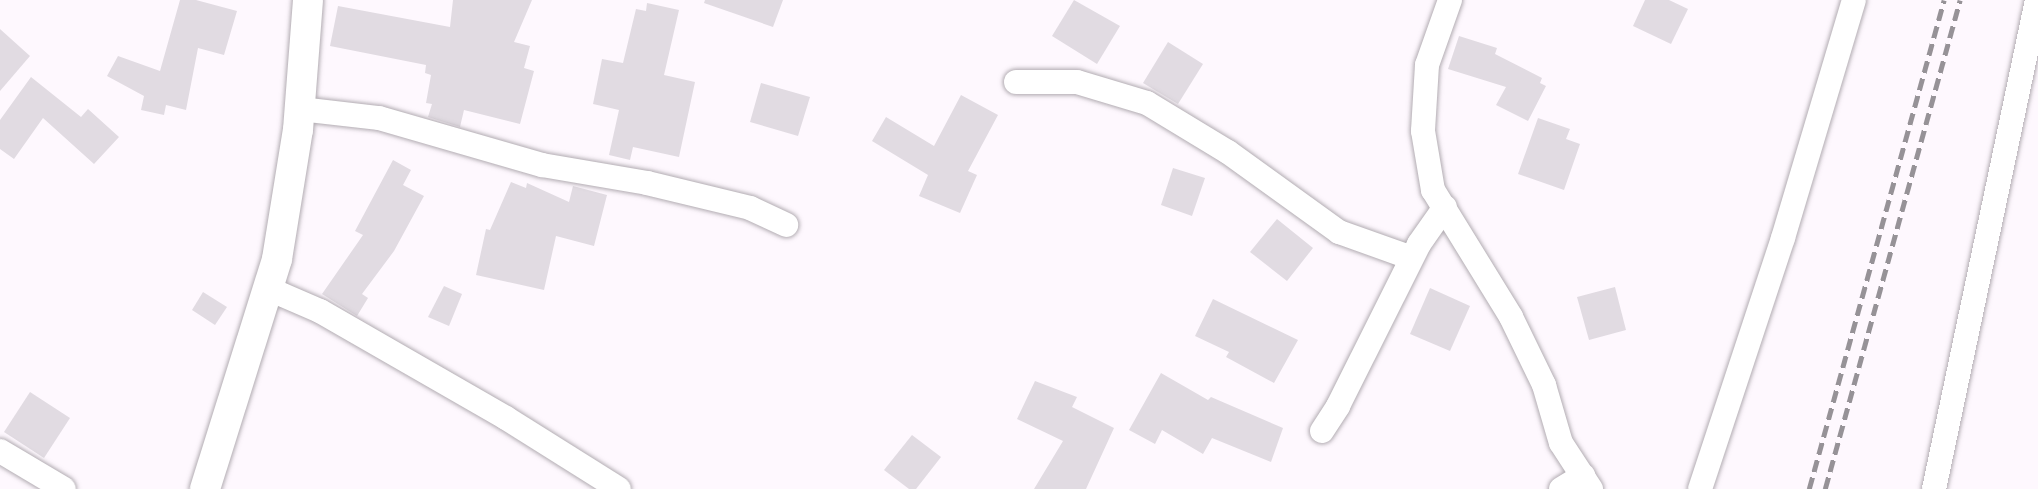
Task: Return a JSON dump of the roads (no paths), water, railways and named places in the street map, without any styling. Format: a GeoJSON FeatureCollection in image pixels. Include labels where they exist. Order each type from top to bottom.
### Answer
{"type":"FeatureCollection","features":[{"type":"Feature","properties":{"kind":"street"},"geometry":{"type":"LineString","coordinates":[[205,489],[269,289],[288,204],[300,109],[308,0]]}},
{"type":"Feature","properties":{"kind":"street"},"geometry":{"type":"LineString","coordinates":[[1450,0],[1427,65],[1423,131],[1433,190],[1511,317],[1544,385],[1561,443],[1587,482],[1561,489]]}},
{"type":"Feature","properties":{"kind":"street"},"geometry":{"type":"LineString","coordinates":[[1700,489],[1783,238],[1854,0]]}},
{"type":"Feature","properties":{"kind":"street"},"geometry":{"type":"LineString","coordinates":[[1934,489],[2037,0]]}},
{"type":"Feature","properties":{"kind":"street"},"geometry":{"type":"LineString","coordinates":[[1016,82],[1077,82],[1147,103],[1228,152],[1340,232],[1412,258]]}},
{"type":"Feature","properties":{"kind":"street"},"geometry":{"type":"LineString","coordinates":[[300,109],[379,118],[542,165],[647,183],[750,208],[786,225]]}},
{"type":"Feature","properties":{"kind":"street"},"geometry":{"type":"LineString","coordinates":[[1322,431],[1338,406],[1412,258],[1445,207]]}},
{"type":"Feature","properties":{"kind":"street"},"geometry":{"type":"LineString","coordinates":[[269,289],[320,311],[506,418],[619,489]]}},
{"type":"Feature","properties":{"kind":"street"},"geometry":{"type":"LineString","coordinates":[[0,451],[64,489]]}},
{"type":"Feature","properties":{"kind":"railway"},"geometry":{"type":"LineString","coordinates":[[1809,489],[1944,0]]}},
{"type":"Feature","properties":{"kind":"railway"},"geometry":{"type":"LineString","coordinates":[[1825,489],[1960,0]]}}]}
